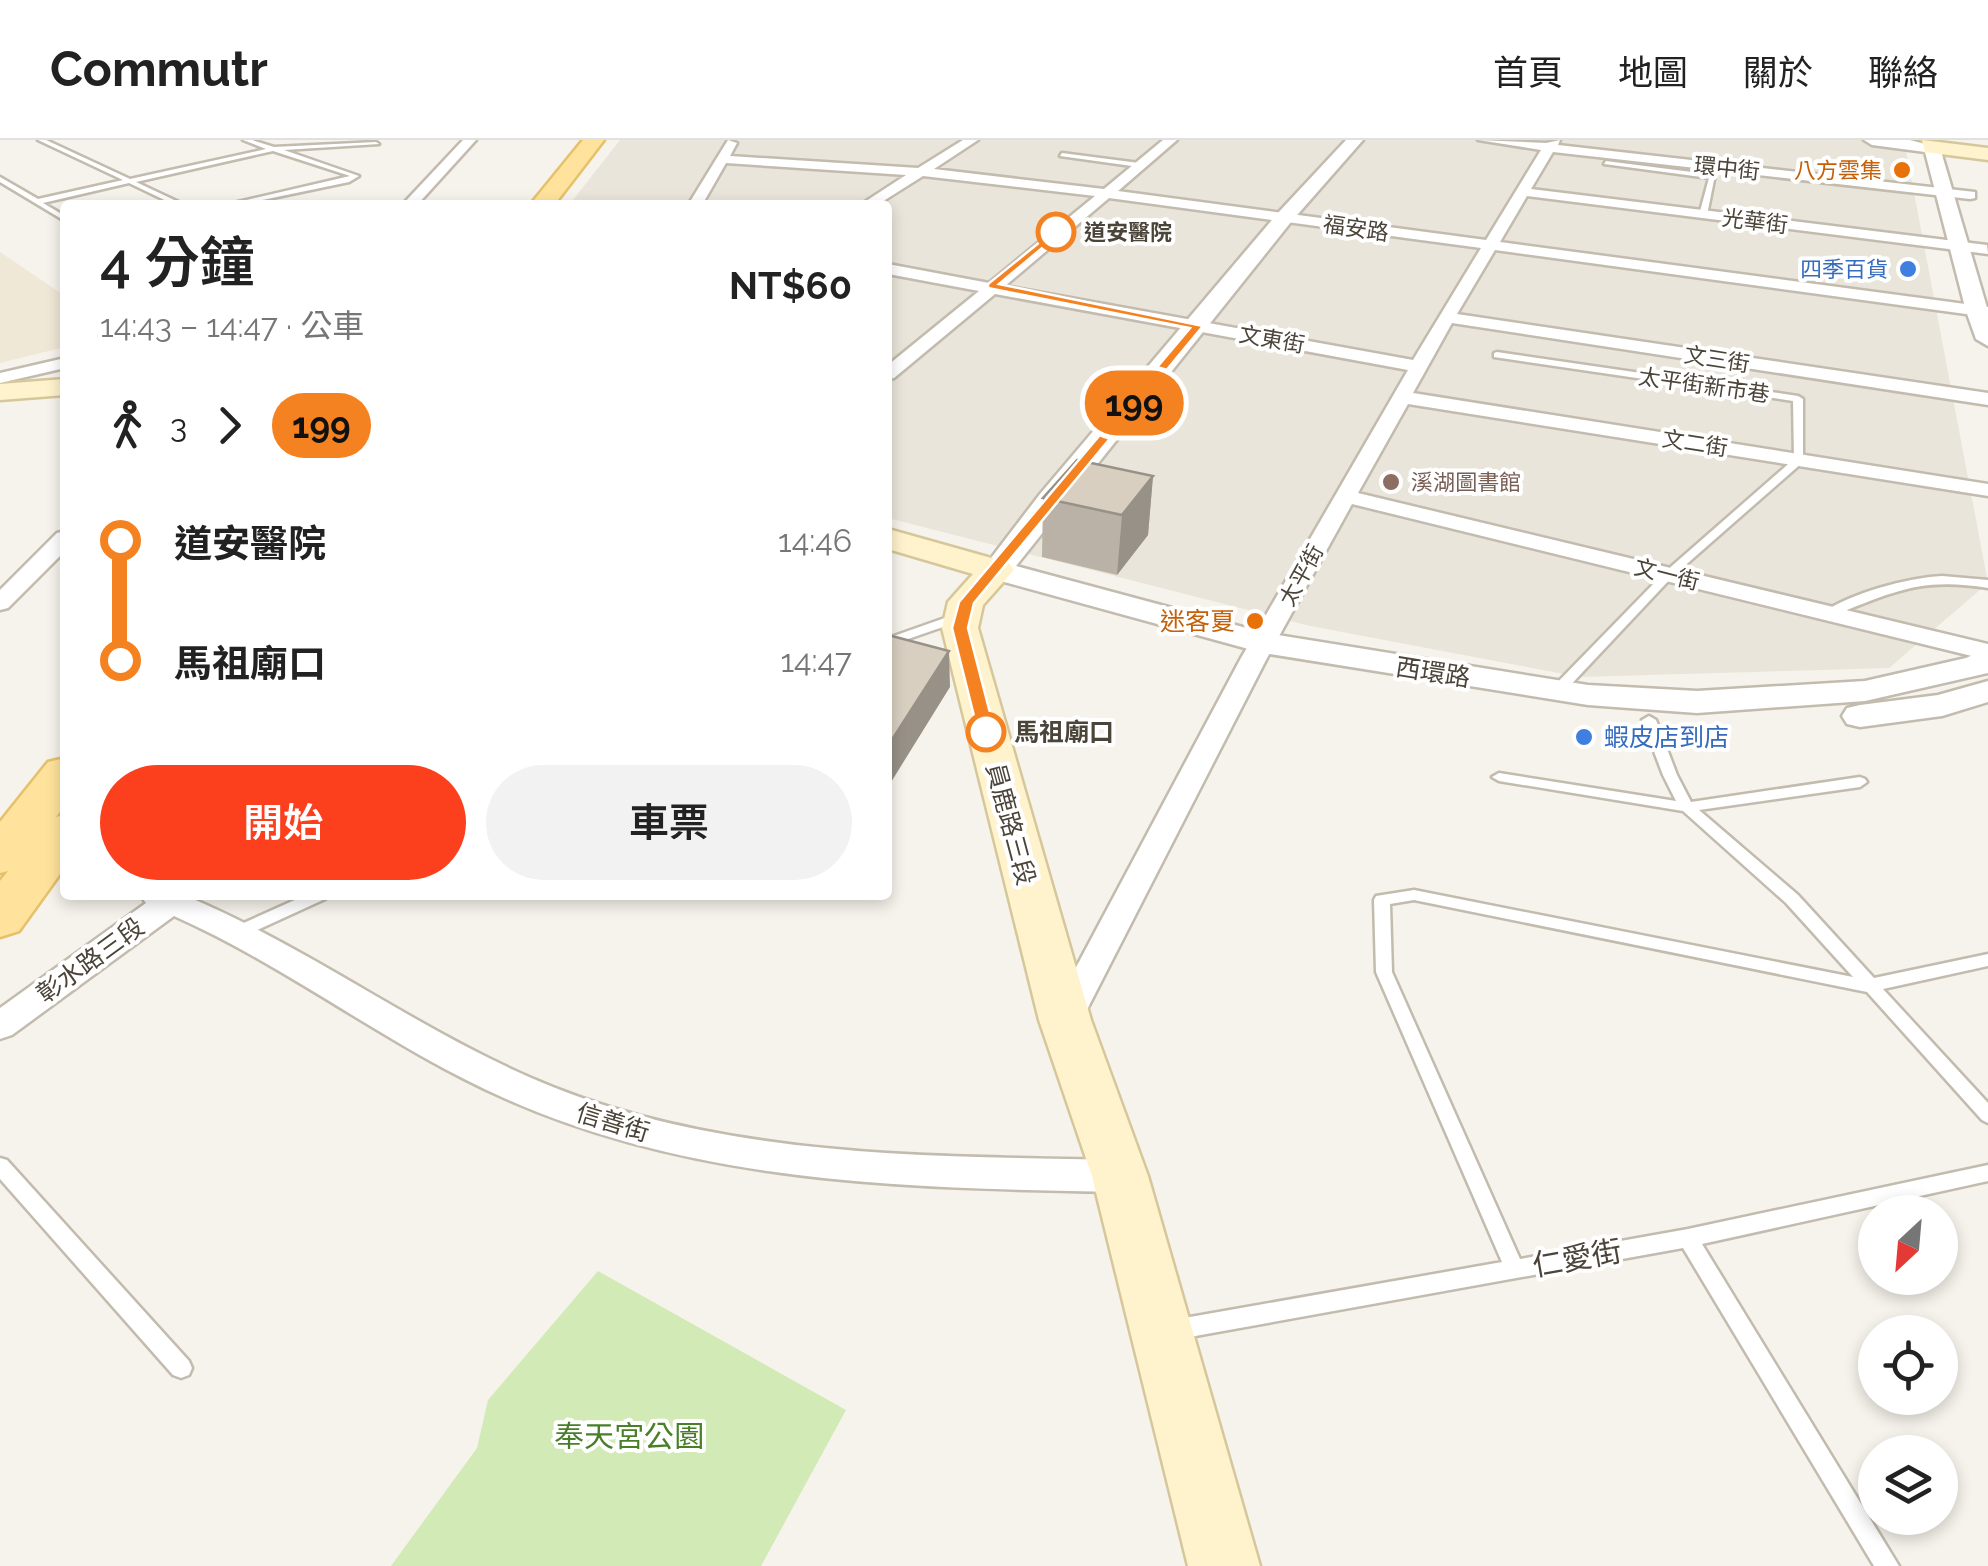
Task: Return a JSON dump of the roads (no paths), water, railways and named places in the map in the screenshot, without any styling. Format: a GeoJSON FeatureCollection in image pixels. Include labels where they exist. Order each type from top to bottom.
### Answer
{"type":"FeatureCollection","features":[{"type":"Feature","properties":{"kind":"main road"},"geometry":{"type":"LineString","coordinates":[[524,200],[571,140]]}},
{"type":"Feature","properties":{"kind":"main road"},"geometry":{"type":"LineString","coordinates":[[546,200],[594,140]]}},
{"type":"Feature","properties":{"kind":"main road"},"geometry":{"type":"LineString","coordinates":[[1932,144],[1970,193],[1988,152]]}},
{"type":"Feature","properties":{"kind":"main road"},"geometry":{"type":"LineString","coordinates":[[0,392],[60,387]]}},
{"type":"Feature","properties":{"kind":"main road","name":"西環路"},"geometry":{"type":"LineString","coordinates":[[892,541],[982,588]]}},
{"type":"Feature","properties":{"kind":"main road","name":"西環路"},"geometry":{"type":"LineString","coordinates":[[892,554],[982,588]]}},
{"type":"Feature","properties":{"kind":"main road","name":"員鹿路三段"},"geometry":{"type":"LineString","coordinates":[[982,588],[960,628],[1065,1020],[1120,1176],[1164,1332],[1224,1566]]}},
{"type":"Feature","properties":{"kind":"main road"},"geometry":{"type":"LineString","coordinates":[[0,918],[60,785]]}},
{"type":"Feature","properties":{"kind":"street"},"geometry":{"type":"LineString","coordinates":[[413,200],[470,140]]}},
{"type":"Feature","properties":{"kind":"street"},"geometry":{"type":"LineString","coordinates":[[699,200],[732,140]]}},
{"type":"Feature","properties":{"kind":"street"},"geometry":{"type":"LineString","coordinates":[[876,200],[972,140]]}},
{"type":"Feature","properties":{"kind":"street"},"geometry":{"type":"LineString","coordinates":[[892,371],[1171,140]]}},
{"type":"Feature","properties":{"kind":"street"},"geometry":{"type":"LineString","coordinates":[[982,588],[1284,218],[1354,140]]}},
{"type":"Feature","properties":{"kind":"street","name":"環中街"},"geometry":{"type":"LineString","coordinates":[[1484,140],[1553,144],[1970,193]]}},
{"type":"Feature","properties":{"kind":"street"},"geometry":{"type":"LineString","coordinates":[[1872,140],[1932,144],[1988,339]]}},
{"type":"Feature","properties":{"kind":"street","name":"太平街"},"geometry":{"type":"LineString","coordinates":[[1065,1020],[1258,651],[1447,317],[1553,144]]}},
{"type":"Feature","properties":{"kind":"street","name":"福安路"},"geometry":{"type":"LineString","coordinates":[[724,158],[924,172],[1104,193],[1982,311]]}},
{"type":"Feature","properties":{"kind":"street","name":"光華街"},"geometry":{"type":"LineString","coordinates":[[1524,192],[1960,247],[1970,193]]}},
{"type":"Feature","properties":{"kind":"street","name":"文東街"},"geometry":{"type":"LineString","coordinates":[[892,270],[1420,367]]}},
{"type":"Feature","properties":{"kind":"street","name":"文三街"},"geometry":{"type":"LineString","coordinates":[[1447,317],[1988,399]]}},
{"type":"Feature","properties":{"kind":"street"},"geometry":{"type":"LineString","coordinates":[[0,378],[60,364]]}},
{"type":"Feature","properties":{"kind":"street","name":"文二街"},"geometry":{"type":"LineString","coordinates":[[1402,397],[1988,490]]}},
{"type":"Feature","properties":{"kind":"street","name":"文一街"},"geometry":{"type":"LineString","coordinates":[[1346,496],[1988,655]]}},
{"type":"Feature","properties":{"kind":"street"},"geometry":{"type":"LineString","coordinates":[[0,604],[60,543]]}},
{"type":"Feature","properties":{"kind":"street","name":"西環路"},"geometry":{"type":"LineString","coordinates":[[982,588],[1457,696],[1649,720],[1717,724],[1869,716],[1942,705],[1988,691]]}},
{"type":"Feature","properties":{"kind":"street","name":"西環路"},"geometry":{"type":"LineString","coordinates":[[1258,651],[1558,690],[1697,702],[1866,691],[1978,666],[1988,655]]}},
{"type":"Feature","properties":{"kind":"street","name":"彰水路三段"},"geometry":{"type":"LineString","coordinates":[[0,1026],[165,900]]}},
{"type":"Feature","properties":{"kind":"street","name":"信善街"},"geometry":{"type":"LineString","coordinates":[[174,900],[516,1088],[622,1129],[757,1155],[972,1173],[1120,1176]]}},
{"type":"Feature","properties":{"kind":"lane"},"geometry":{"type":"LineString","coordinates":[[41,140],[170,200]]}},
{"type":"Feature","properties":{"kind":"lane"},"geometry":{"type":"LineString","coordinates":[[246,140],[356,176],[253,200]]}},
{"type":"Feature","properties":{"kind":"lane"},"geometry":{"type":"LineString","coordinates":[[36,202],[272,149],[376,144]]}},
{"type":"Feature","properties":{"kind":"lane"},"geometry":{"type":"LineString","coordinates":[[1062,155],[1139,165]]}},
{"type":"Feature","properties":{"kind":"lane"},"geometry":{"type":"LineString","coordinates":[[1606,163],[1713,176],[1703,214]]}},
{"type":"Feature","properties":{"kind":"lane"},"geometry":{"type":"LineString","coordinates":[[0,179],[60,216]]}},
{"type":"Feature","properties":{"kind":"lane","name":"太平街新市巷"},"geometry":{"type":"LineString","coordinates":[[1497,355],[1798,399],[1799,460]]}},
{"type":"Feature","properties":{"kind":"lane"},"geometry":{"type":"LineString","coordinates":[[1558,690],[1669,574],[1799,460]]}},
{"type":"Feature","properties":{"kind":"lane"},"geometry":{"type":"LineString","coordinates":[[1828,613],[1920,578],[1950,576],[1988,584]]}},
{"type":"Feature","properties":{"kind":"lane"},"geometry":{"type":"LineString","coordinates":[[892,640],[982,588]]}},
{"type":"Feature","properties":{"kind":"lane"},"geometry":{"type":"LineString","coordinates":[[1649,720],[1687,807],[1792,899],[1988,1115]]}},
{"type":"Feature","properties":{"kind":"lane"},"geometry":{"type":"LineString","coordinates":[[1499,778],[1687,807],[1860,782]]}},
{"type":"Feature","properties":{"kind":"lane"},"geometry":{"type":"LineString","coordinates":[[1516,1269],[1384,972],[1382,900],[1414,895],[1867,986],[1988,960]]}},
{"type":"Feature","properties":{"kind":"lane"},"geometry":{"type":"LineString","coordinates":[[234,934],[309,900]]}},
{"type":"Feature","properties":{"kind":"lane"},"geometry":{"type":"LineString","coordinates":[[0,1166],[181,1368]]}},
{"type":"Feature","properties":{"kind":"lane","name":"仁愛街"},"geometry":{"type":"LineString","coordinates":[[1164,1332],[1688,1238],[1988,1173]]}},
{"type":"Feature","properties":{"kind":"lane"},"geometry":{"type":"LineString","coordinates":[[1688,1238],[1887,1566]]}},
{"type":"Feature","properties":{"kind":"place","name":"八方雲集"},"geometry":{"type":"Point","coordinates":[1902,170]}},
{"type":"Feature","properties":{"kind":"place","name":"道安醫院"},"geometry":{"type":"Point","coordinates":[1056,232]}},
{"type":"Feature","properties":{"kind":"place","name":"四季百貨"},"geometry":{"type":"Point","coordinates":[1908,269]}},
{"type":"Feature","properties":{"kind":"place","name":"溪湖圖書館"},"geometry":{"type":"Point","coordinates":[1391,482]}},
{"type":"Feature","properties":{"kind":"place","name":"迷客夏"},"geometry":{"type":"Point","coordinates":[1255,621]}},
{"type":"Feature","properties":{"kind":"place","name":"馬祖廟口"},"geometry":{"type":"Point","coordinates":[986,732]}},
{"type":"Feature","properties":{"kind":"place","name":"蝦皮店到店"},"geometry":{"type":"Point","coordinates":[1584,737]}},
{"type":"Feature","properties":{"kind":"park label","name":"奉天宮公園"},"geometry":{"type":"Point","coordinates":[629,1436]}}]}
